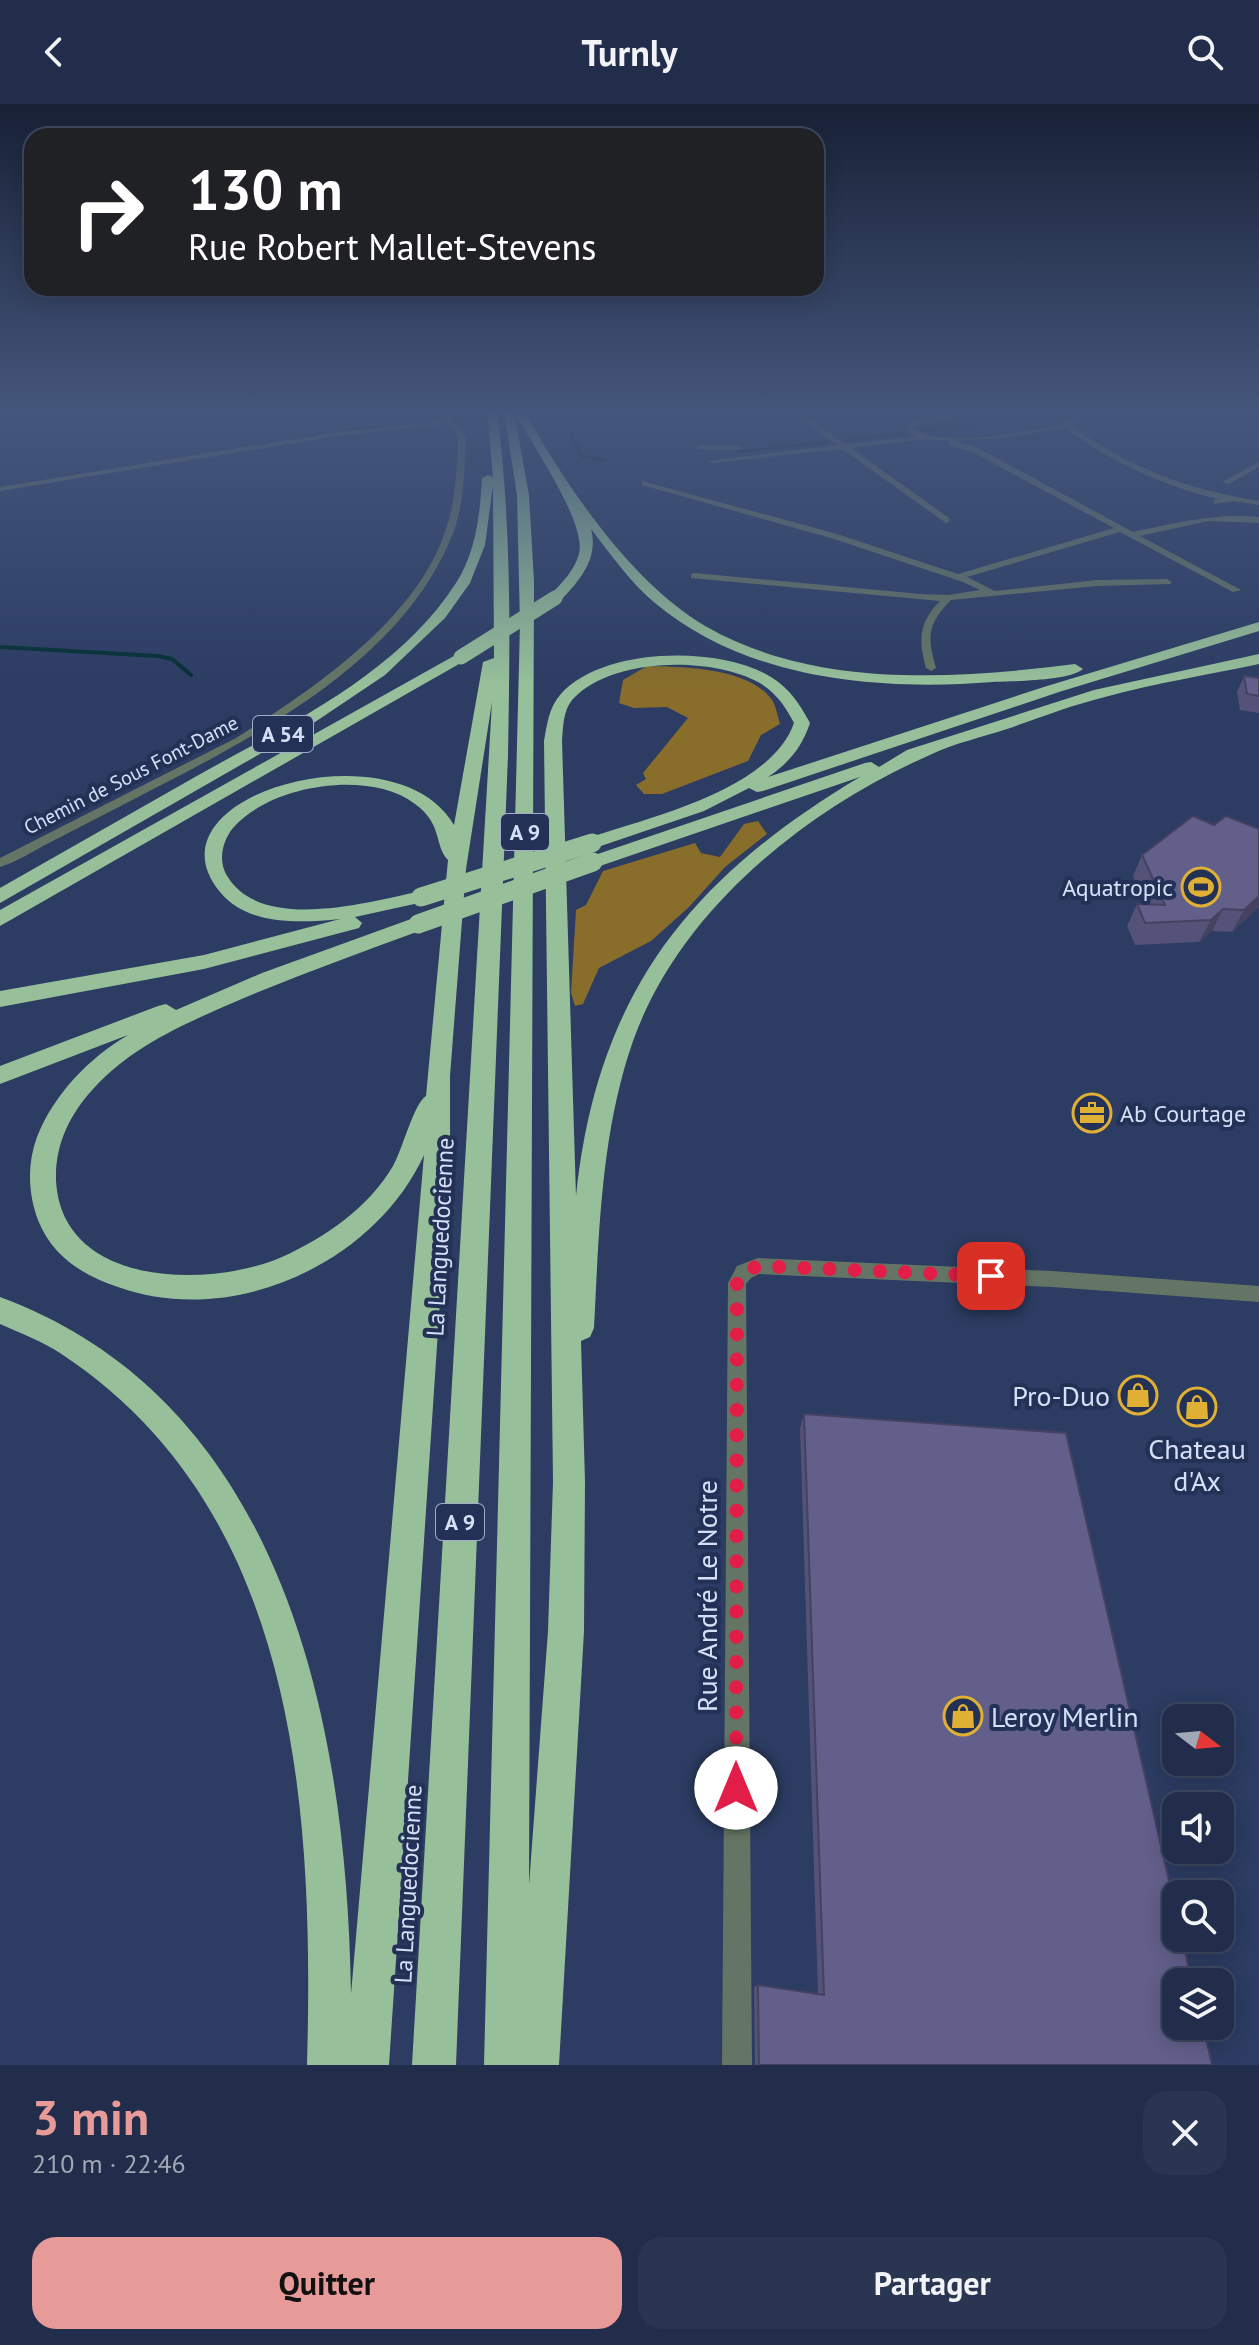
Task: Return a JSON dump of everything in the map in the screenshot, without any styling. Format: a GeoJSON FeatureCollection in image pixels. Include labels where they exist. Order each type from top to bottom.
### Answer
{"type":"FeatureCollection","features":[{"type":"Feature","properties":{"kind":"highway","name":"A 54"},"geometry":{"type":"LineString","coordinates":[[0,897],[296,726],[363,682],[413,641],[448,603],[475,559],[484,528],[486,504]]}},
{"type":"Feature","properties":{"kind":"highway","name":"La Languedocienne"},"geometry":{"type":"LineString","coordinates":[[434,2065],[503,607],[500,504]]}},
{"type":"Feature","properties":{"kind":"highway","name":"A 9"},"geometry":{"type":"LineString","coordinates":[[506,2065],[526,751],[526,572],[520,504]]}},
{"type":"Feature","properties":{"kind":"highway","name":"A 54"},"geometry":{"type":"LineString","coordinates":[[0,919],[461,657],[555,598],[576,575],[588,552],[586,525],[574,504]]}},
{"type":"Feature","properties":{"kind":"highway"},"geometry":{"type":"LineString","coordinates":[[576,504],[641,580],[679,615],[722,639],[795,664],[891,680],[959,682],[1016,678],[1158,657]]}},
{"type":"Feature","properties":{"kind":"highway"},"geometry":{"type":"LineString","coordinates":[[367,2065],[437,1151],[438,1076],[456,869],[480,715],[503,607]]}},
{"type":"Feature","properties":{"kind":"highway"},"geometry":{"type":"LineString","coordinates":[[0,1075],[149,1017],[284,973],[418,924],[698,807],[941,725],[1259,626]]}},
{"type":"Feature","properties":{"kind":"highway"},"geometry":{"type":"LineString","coordinates":[[456,869],[447,829],[438,814],[404,790],[385,783],[358,780],[309,784],[269,795],[231,819],[212,849],[214,869],[229,894],[261,910],[326,916],[421,897],[592,852],[926,750],[1100,693],[1259,659]]}},
{"type":"Feature","properties":{"kind":"highway"},"geometry":{"type":"LineString","coordinates":[[569,1482],[553,741],[557,713],[568,695],[583,682],[606,671],[637,663],[670,661],[735,668],[781,690],[795,704],[802,723],[791,751],[769,768],[698,807]]}},
{"type":"Feature","properties":{"kind":"highway"},"geometry":{"type":"LineString","coordinates":[[537,2065],[565,1646],[569,1482],[587,1225],[600,1125],[612,1071],[658,967],[692,919],[737,871],[812,814],[893,765],[926,750]]}},
{"type":"Feature","properties":{"kind":"highway"},"geometry":{"type":"LineString","coordinates":[[0,999],[204,962],[349,924],[421,897]]}},
{"type":"Feature","properties":{"kind":"highway"},"geometry":{"type":"LineString","coordinates":[[284,973],[131,1044],[97,1070],[74,1096],[49,1138],[41,1183],[50,1219],[68,1248],[119,1277],[187,1289],[237,1283],[292,1265],[356,1226],[395,1186],[420,1135],[438,1076]]}},
{"type":"Feature","properties":{"kind":"highway"},"geometry":{"type":"LineString","coordinates":[[0,1310],[49,1332],[86,1356],[121,1381],[166,1423],[205,1471],[230,1510],[260,1573],[282,1629],[317,1777],[330,1925],[329,2065]]}},
{"type":"Feature","properties":{"kind":"street","name":"Chemin de Sous Font-Dame"},"geometry":{"type":"LineString","coordinates":[[0,863],[252,733],[312,692],[390,623],[421,588],[448,536],[457,504]]}},
{"type":"Feature","properties":{"kind":"street"},"geometry":{"type":"LineString","coordinates":[[718,504],[834,536],[959,577],[988,592]]}},
{"type":"Feature","properties":{"kind":"street"},"geometry":{"type":"LineString","coordinates":[[923,504],[946,520]]}},
{"type":"Feature","properties":{"kind":"street"},"geometry":{"type":"LineString","coordinates":[[1074,504],[1236,590]]}},
{"type":"Feature","properties":{"kind":"street"},"geometry":{"type":"LineString","coordinates":[[1209,504],[1240,519]]}},
{"type":"Feature","properties":{"kind":"street"},"geometry":{"type":"LineString","coordinates":[[1208,519],[1221,504]]}},
{"type":"Feature","properties":{"kind":"street"},"geometry":{"type":"LineString","coordinates":[[1132,535],[1208,519],[1259,520]]}},
{"type":"Feature","properties":{"kind":"street"},"geometry":{"type":"LineString","coordinates":[[959,577],[1121,529]]}},
{"type":"Feature","properties":{"kind":"street"},"geometry":{"type":"LineString","coordinates":[[694,576],[948,598],[1058,586],[1167,582]]}},
{"type":"Feature","properties":{"kind":"street"},"geometry":{"type":"LineString","coordinates":[[931,668],[923,632],[929,616],[948,598]]}},
{"type":"Feature","properties":{"kind":"street","name":"Rue André Le Notre"},"geometry":{"type":"LineString","coordinates":[[737,2065],[735,1295],[737,1283],[744,1272],[758,1266],[1052,1279],[1259,1294]]}},
{"type":"Feature","properties":{"kind":"shaded area"},"geometry":{"type":"Polygon","coordinates":[[[647,666],[714,671],[748,681],[772,700],[780,724],[761,735],[748,761],[662,794],[644,794],[636,785],[646,779],[643,773],[688,718],[667,707],[634,708],[619,703],[623,680],[647,666]]]}},
{"type":"Feature","properties":{"kind":"shaded area"},"geometry":{"type":"Polygon","coordinates":[[[758,821],[767,834],[725,867],[689,907],[651,941],[599,968],[583,1004],[575,1006],[571,993],[576,910],[586,905],[603,871],[695,843],[701,853],[720,857],[744,824],[758,821]]]}},
{"type":"Feature","properties":{"kind":"building"},"geometry":{"type":"Polygon","coordinates":[[[1244,676],[1259,678],[1259,696],[1247,694],[1244,676]]]}},
{"type":"Feature","properties":{"kind":"building","name":"Aquatropic"},"geometry":{"type":"Polygon","coordinates":[[[1193,816],[1214,825],[1226,816],[1259,829],[1259,896],[1244,910],[1223,909],[1211,920],[1145,923],[1137,904],[1165,905],[1142,855],[1193,816]]]}},
{"type":"Feature","properties":{"kind":"building","name":"Leroy Merlin"},"geometry":{"type":"Polygon","coordinates":[[[804,1414],[1066,1433],[1162,1850],[1162,1864],[1165,1864],[1169,1880],[1162,1880],[1162,1952],[1185,1952],[1189,1968],[1162,1968],[1162,2040],[1206,2040],[1212,2065],[759,2065],[758,1985],[824,1995],[804,1414]]]}},
{"type":"Feature","properties":{"kind":"waterway"},"geometry":{"type":"LineString","coordinates":[[0,647],[158,656],[172,659],[191,675]]}},
{"type":"Feature","properties":{"kind":"place","name":"Aquatropic"},"geometry":{"type":"Point","coordinates":[1201,887]}},
{"type":"Feature","properties":{"kind":"place","name":"Ab Courtage"},"geometry":{"type":"Point","coordinates":[1092,1113]}},
{"type":"Feature","properties":{"kind":"place","name":"Pro-Duo"},"geometry":{"type":"Point","coordinates":[1138,1395]}},
{"type":"Feature","properties":{"kind":"place","name":"Chateau d'Ax"},"geometry":{"type":"Point","coordinates":[1197,1407]}},
{"type":"Feature","properties":{"kind":"place","name":"Leroy Merlin"},"geometry":{"type":"Point","coordinates":[963,1716]}},
{"type":"Feature","properties":{"kind":"route"},"geometry":{"type":"LineString","coordinates":[[736,1788],[737,1283],[744,1272],[758,1266],[991,1276]]}}]}
